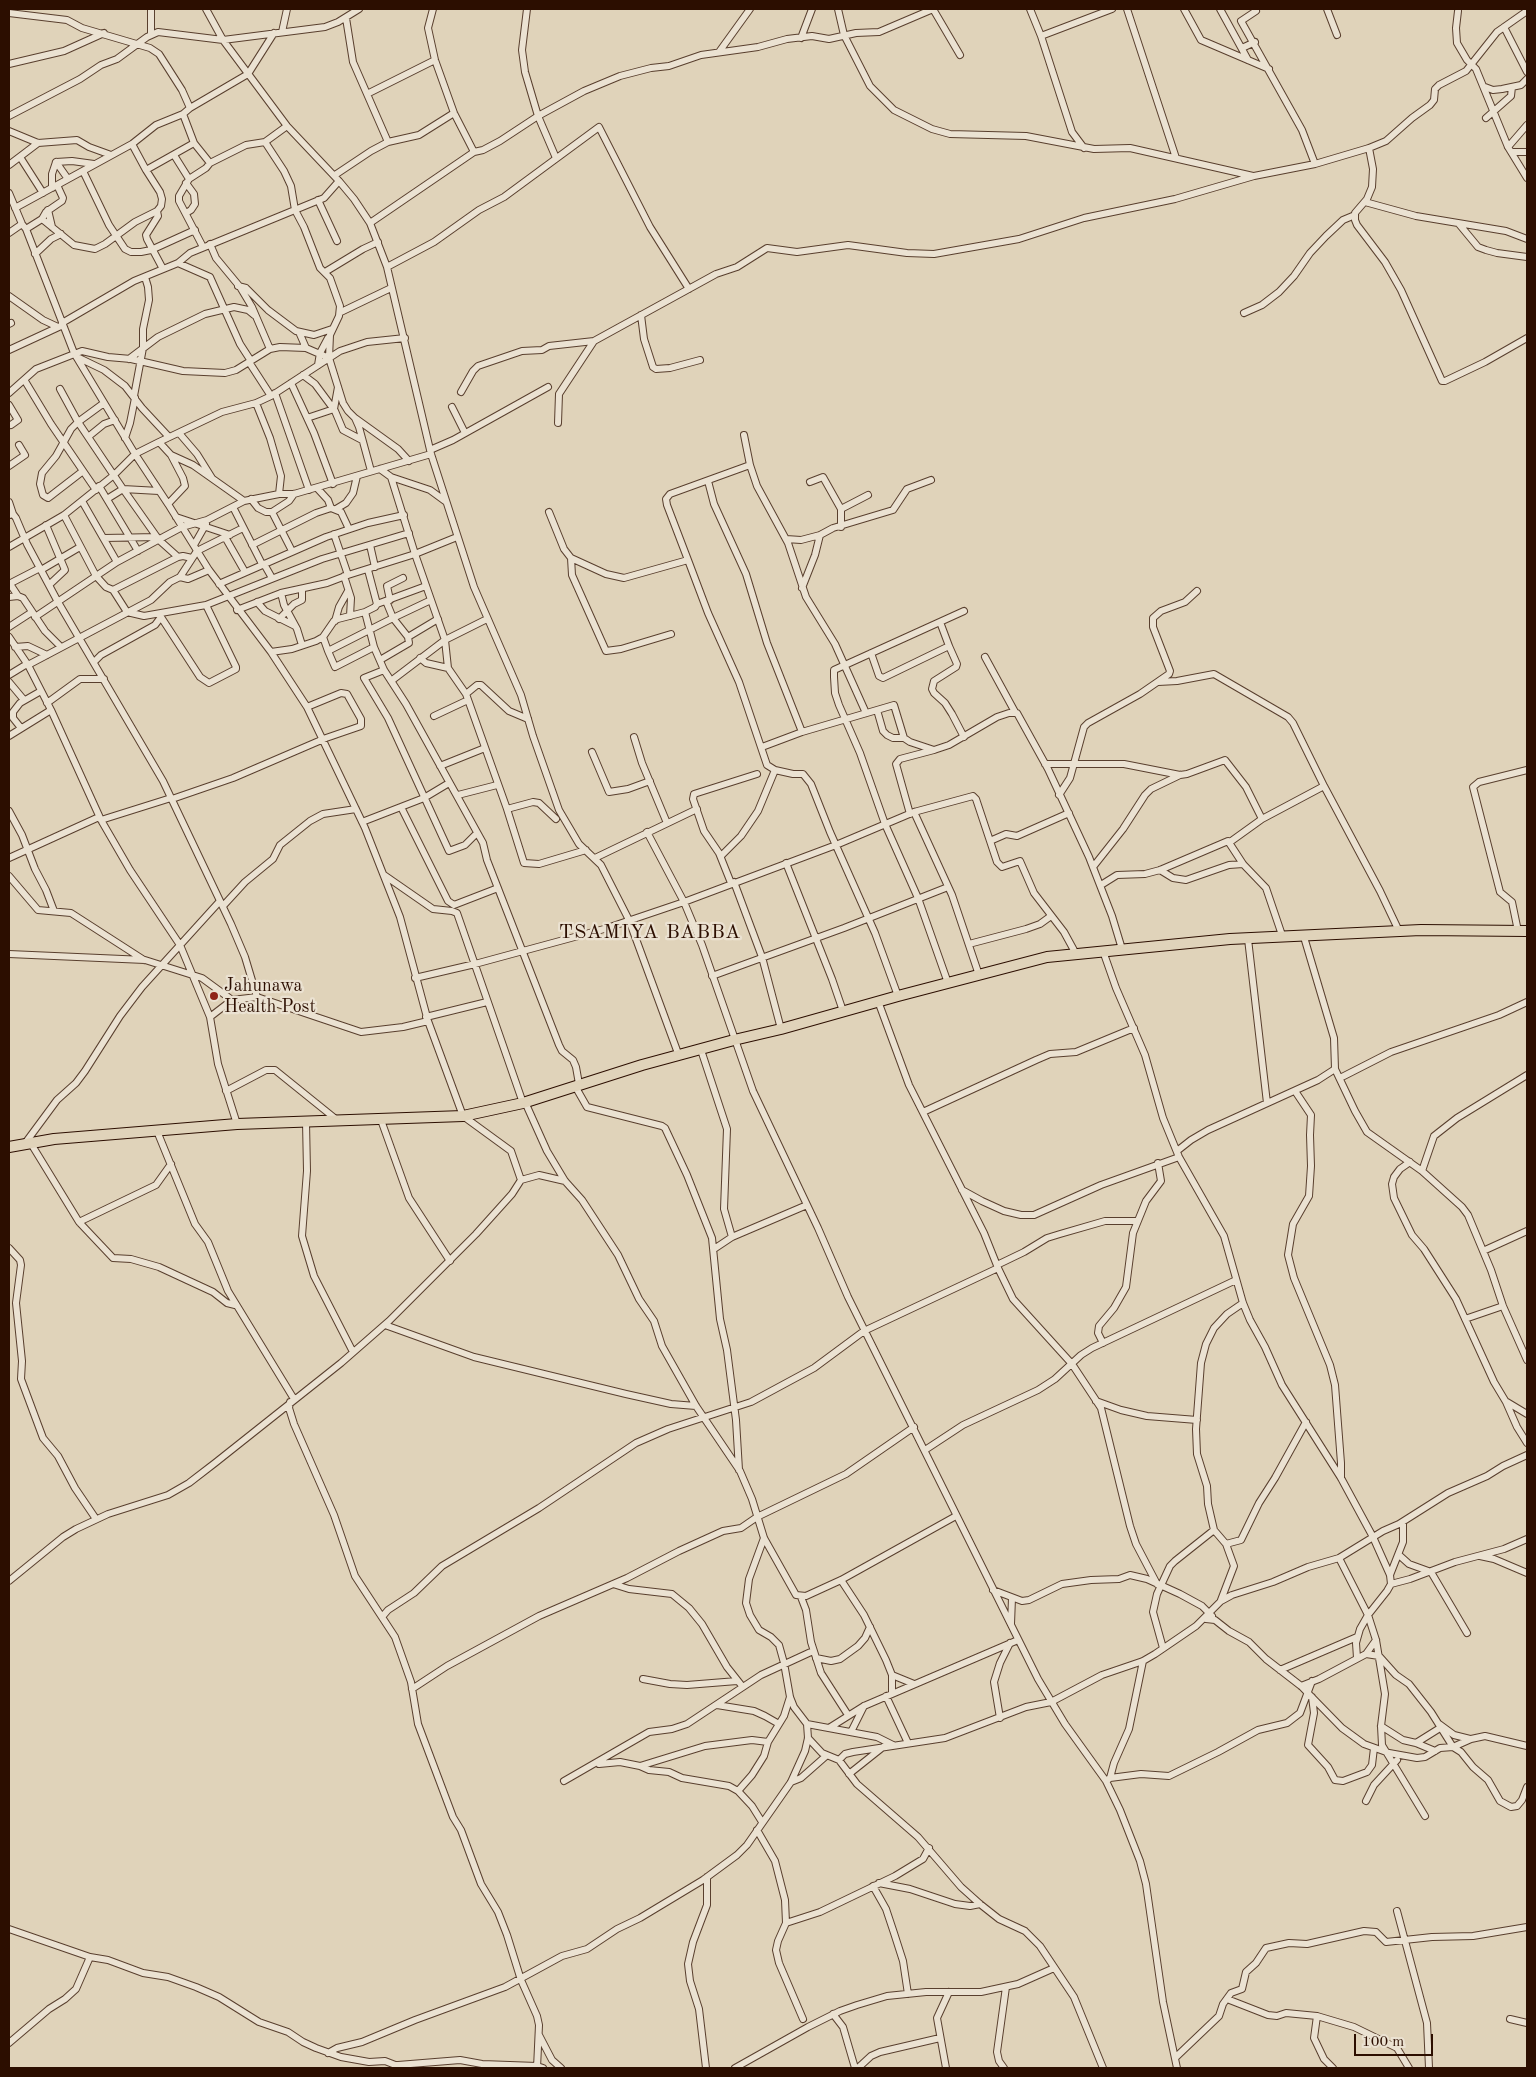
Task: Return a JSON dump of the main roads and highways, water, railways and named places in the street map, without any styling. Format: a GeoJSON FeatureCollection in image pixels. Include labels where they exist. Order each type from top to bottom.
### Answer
{"type":"FeatureCollection","features":[{"type":"Feature","properties":{"kind":"main road"},"geometry":{"type":"LineString","coordinates":[[9,1147],[28,1142],[237,1124],[463,1116],[524,1102],[734,1040],[781,1029],[1034,959],[1122,949],[1248,939],[1421,930],[1523,931]]}},
{"type":"Feature","properties":{"kind":"place","name":"Jahunawa Health Post"},"geometry":{"type":"Point","coordinates":[214,996]}},
{"type":"Feature","properties":{"kind":"district","name":"TSAMIYA BABBA"},"geometry":{"type":"Point","coordinates":[650,933]}}]}
